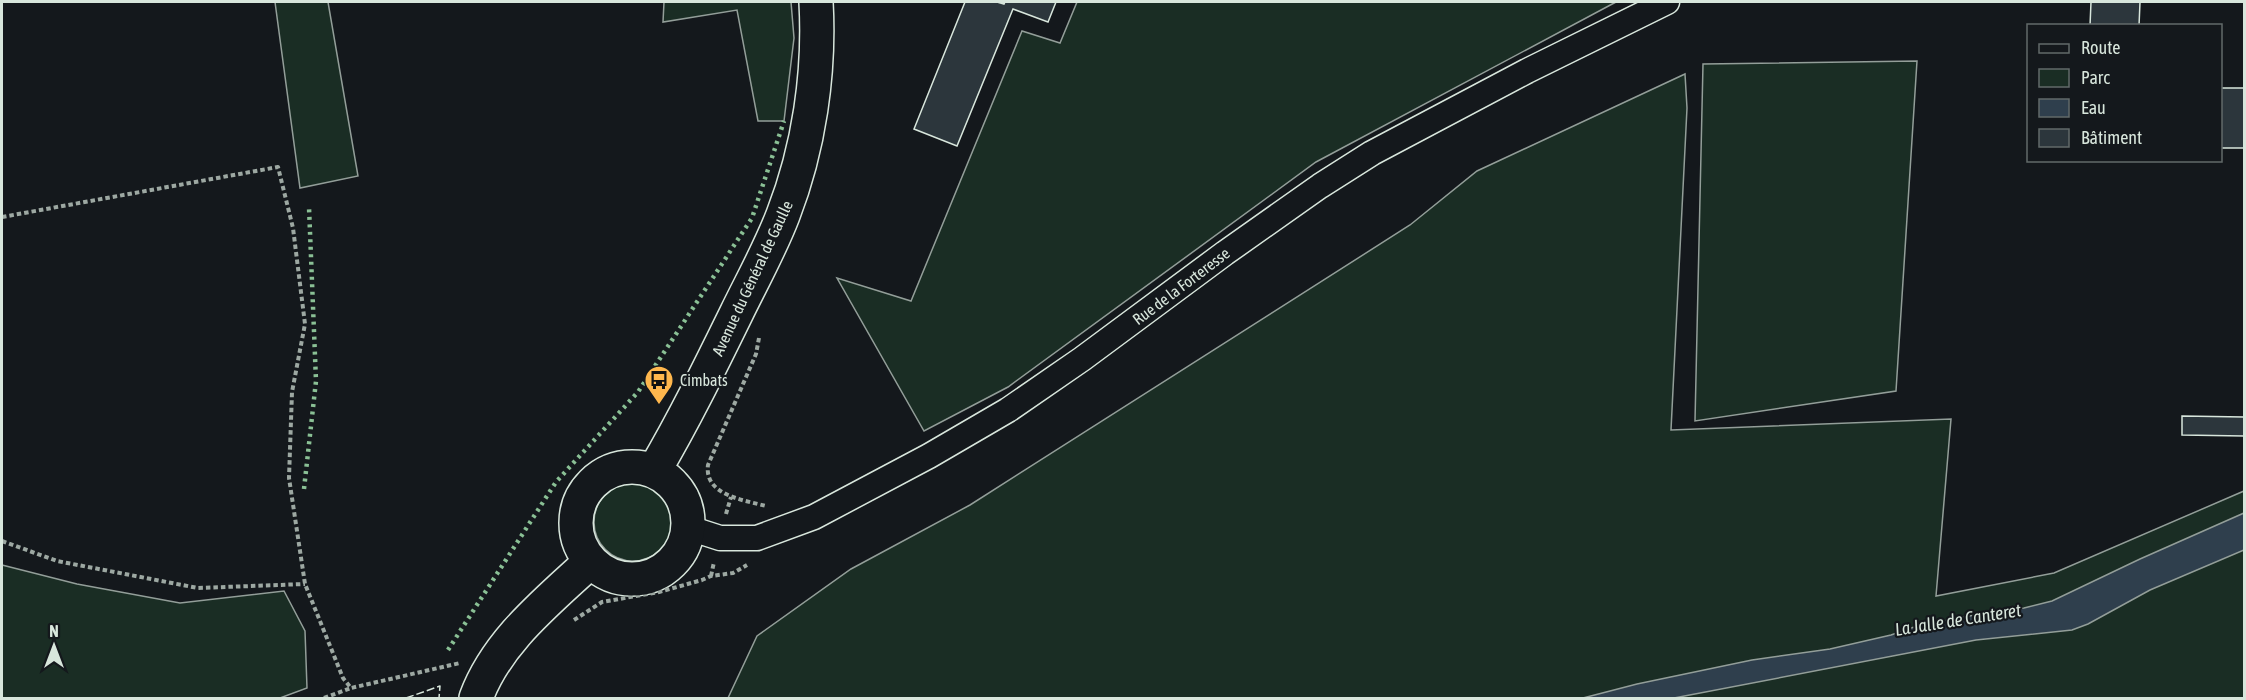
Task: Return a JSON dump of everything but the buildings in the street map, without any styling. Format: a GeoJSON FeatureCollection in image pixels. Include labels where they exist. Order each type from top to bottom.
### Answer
{"type":"FeatureCollection","features":[{"type":"Feature","properties":{"kind":"main road","name":"Avenue du Général de Gaulle"},"geometry":{"type":"LineString","coordinates":[[654,471],[696,398],[762,263],[786,206],[800,164],[809,126],[818,31],[816,2]]}},
{"type":"Feature","properties":{"kind":"main road"},"geometry":{"type":"LineString","coordinates":[[636,466],[654,471],[669,480],[681,493],[688,510],[689,528],[684,546],[674,561],[659,572],[642,579],[623,579],[605,572],[591,561],[580,545],[576,527],[578,508],[586,491],[599,477],[616,468],[636,466]]}},
{"type":"Feature","properties":{"kind":"main road"},"geometry":{"type":"LineString","coordinates":[[476,699],[500,652],[538,610],[591,561]]}},
{"type":"Feature","properties":{"kind":"street","name":"Rue de la Forteresse"},"geometry":{"type":"LineString","coordinates":[[689,528],[720,538],[756,538],[814,517],[929,456],[1008,410],[1073,366],[1224,253],[1372,153],[1527,71],[1667,2]]}},
{"type":"Feature","properties":{"kind":"path"},"geometry":{"type":"LineString","coordinates":[[2,217],[278,167],[293,228],[305,324],[292,392],[289,478],[305,584],[343,678],[351,688]]}},
{"type":"Feature","properties":{"kind":"path"},"geometry":{"type":"LineString","coordinates":[[713,452],[707,474],[712,485],[731,497]]}},
{"type":"Feature","properties":{"kind":"path"},"geometry":{"type":"LineString","coordinates":[[2,541],[57,561],[198,588],[305,584]]}},
{"type":"Feature","properties":{"kind":"path"},"geometry":{"type":"LineString","coordinates":[[573,620],[602,602],[659,592],[711,576]]}},
{"type":"Feature","properties":{"kind":"path"},"geometry":{"type":"LineString","coordinates":[[324,699],[351,688],[470,661]]}},
{"type":"Feature","properties":{"kind":"green space"},"geometry":{"type":"Polygon","coordinates":[[[275,2],[328,2],[358,176],[300,188],[275,2]]]}},
{"type":"Feature","properties":{"kind":"green space"},"geometry":{"type":"Polygon","coordinates":[[[664,2],[791,2],[794,38],[784,121],[758,121],[737,10],[663,22],[664,2]]]}},
{"type":"Feature","properties":{"kind":"green space"},"geometry":{"type":"Polygon","coordinates":[[[1077,2],[1616,2],[1316,162],[1008,387],[924,431],[837,278],[911,301],[1022,31],[1060,43],[1077,2]]]}},
{"type":"Feature","properties":{"kind":"green space"},"geometry":{"type":"Polygon","coordinates":[[[1917,61],[1896,391],[1695,421],[1703,64],[1917,61]]]}},
{"type":"Feature","properties":{"kind":"green space"},"geometry":{"type":"Polygon","coordinates":[[[1685,74],[1687,108],[1671,430],[1951,419],[1936,596],[2054,573],[2244,491],[2244,698],[728,698],[757,636],[851,569],[970,505],[1410,225],[1477,171],[1685,74]]]}},
{"type":"Feature","properties":{"kind":"green space"},"geometry":{"type":"Polygon","coordinates":[[[633,483],[648,486],[665,500],[672,522],[669,537],[655,554],[633,561],[618,558],[601,544],[594,522],[597,507],[611,490],[633,483]]]}},
{"type":"Feature","properties":{"kind":"green space"},"geometry":{"type":"Polygon","coordinates":[[[2,565],[77,584],[180,603],[284,591],[305,631],[307,688],[280,698],[2,698],[2,565]]]}},
{"type":"Feature","properties":{"kind":"water","name":"La Jalle de Canteret"},"geometry":{"type":"Polygon","coordinates":[[[2244,513],[2244,550],[2150,590],[2088,624],[2072,630],[1976,640],[1674,698],[1583,698],[1637,684],[1752,660],[1830,649],[1891,635],[1917,626],[2052,601],[2244,513]]]}},
{"type":"Feature","properties":{"kind":"hedge"},"geometry":{"type":"LineString","coordinates":[[448,650],[556,482],[638,392],[752,218],[784,121]]}},
{"type":"Feature","properties":{"kind":"hedge"},"geometry":{"type":"LineString","coordinates":[[304,489],[316,381],[309,207]]}},
{"type":"Feature","properties":{"kind":"fence"},"geometry":{"type":"LineString","coordinates":[[406,698],[440,686],[439,698]]}},
{"type":"Feature","properties":{"kind":"place","name":"Cimbats"},"geometry":{"type":"Point","coordinates":[659,406]}}]}
